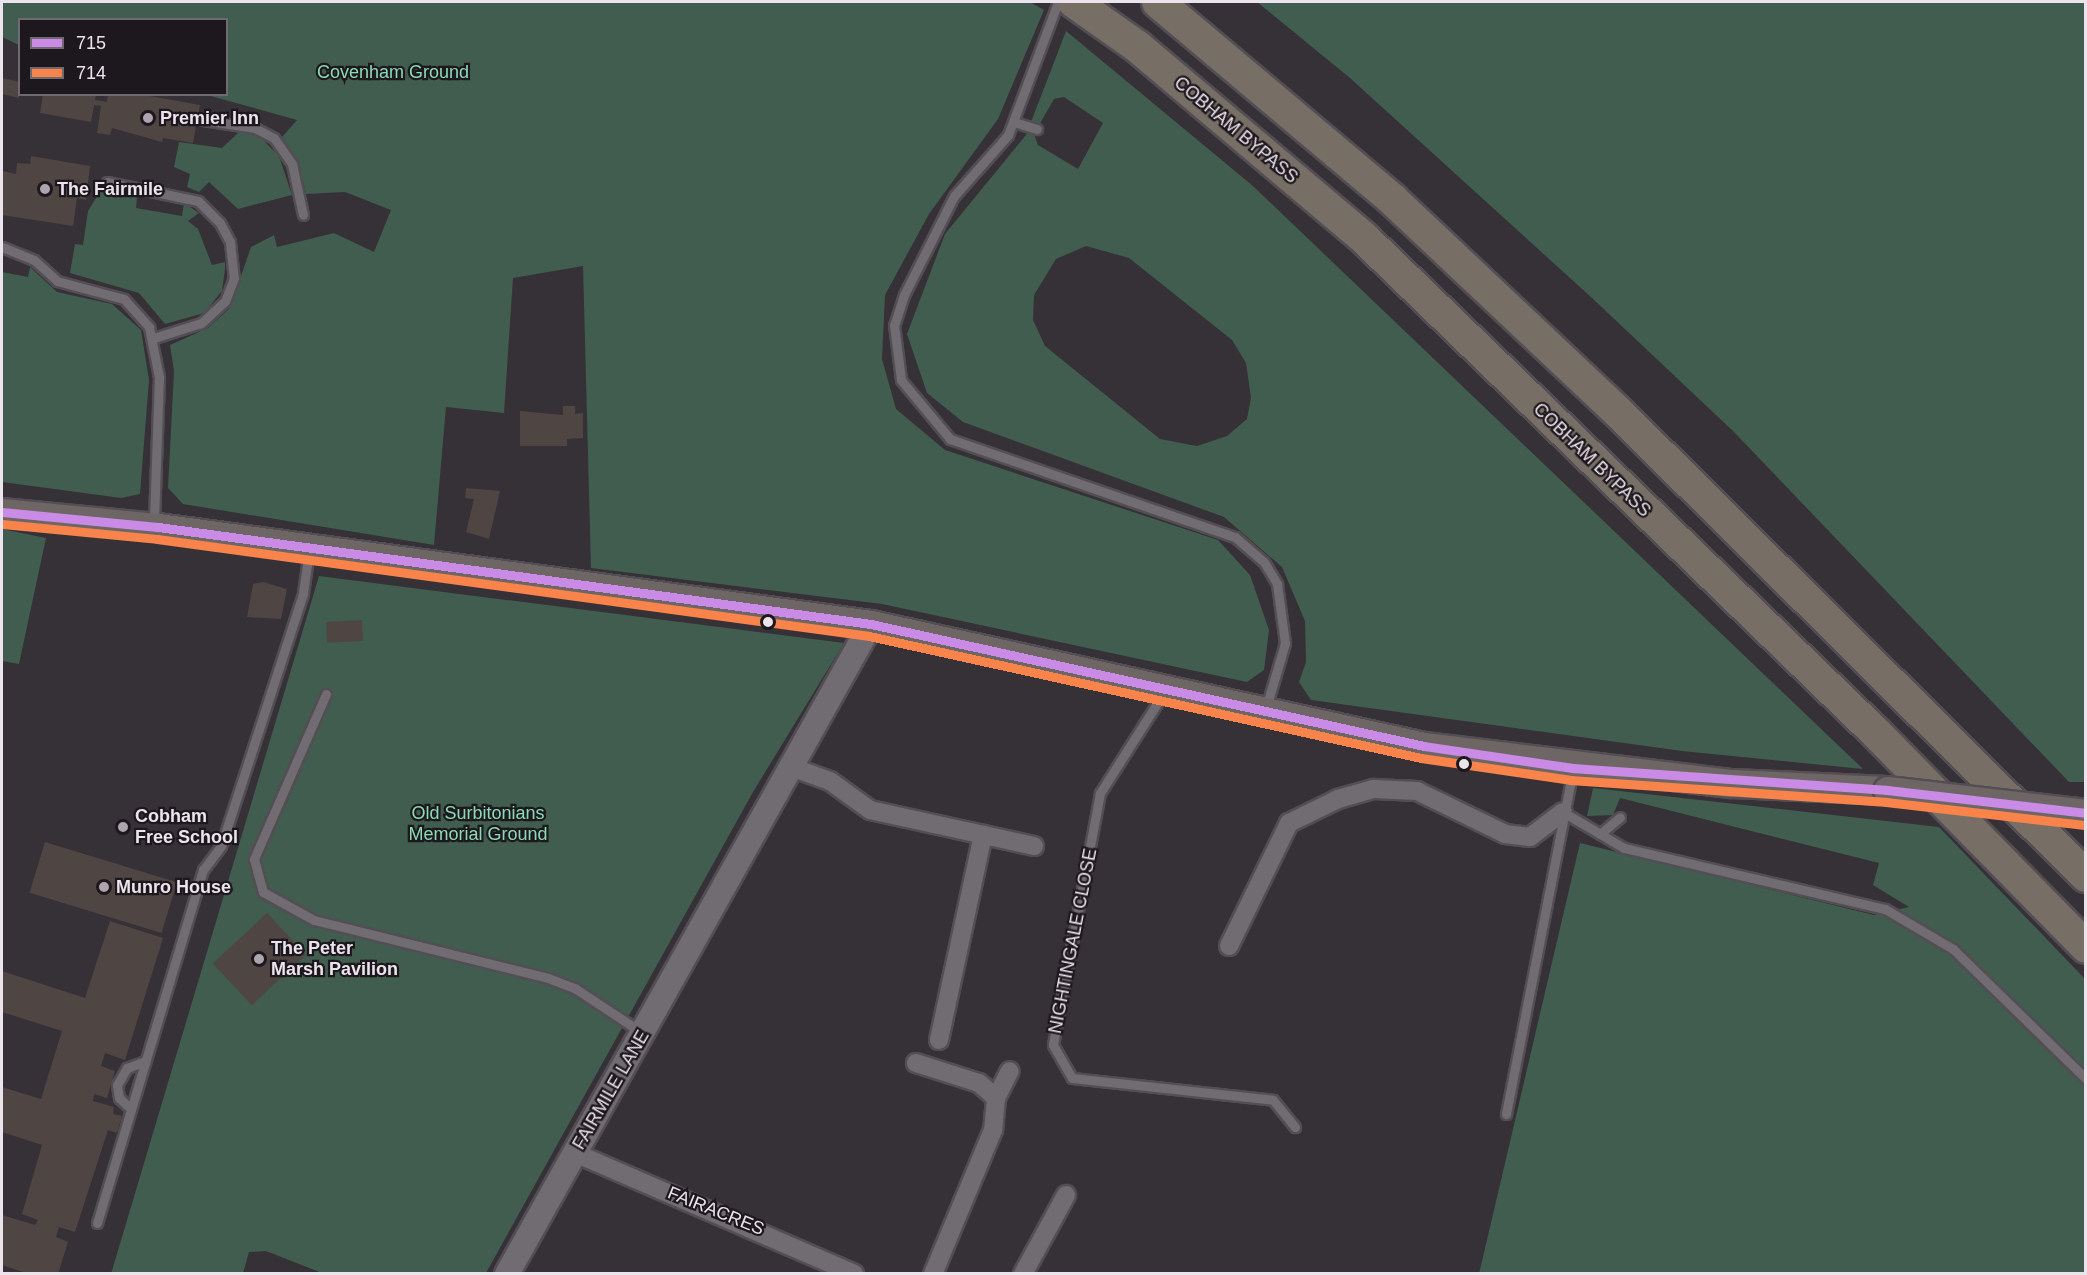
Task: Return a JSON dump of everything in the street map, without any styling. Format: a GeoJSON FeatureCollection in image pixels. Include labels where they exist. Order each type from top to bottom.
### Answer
{"type":"FeatureCollection","features":[{"type":"Feature","properties":{"kind":"highway","name":"COBHAM BYPASS"},"geometry":{"type":"LineString","coordinates":[[1074,2],[1138,47],[1365,239],[1876,733],[2085,947]]}},
{"type":"Feature","properties":{"kind":"highway"},"geometry":{"type":"LineString","coordinates":[[1158,2],[1393,200],[1618,412],[2085,876]]}},
{"type":"Feature","properties":{"kind":"main road"},"geometry":{"type":"LineString","coordinates":[[2,512],[153,526],[871,624],[1424,746],[1573,768],[1732,783],[1887,790],[2085,813]]}},
{"type":"Feature","properties":{"kind":"street","name":"FAIRMILE LANE"},"geometry":{"type":"LineString","coordinates":[[507,1274],[794,768],[871,624]]}},
{"type":"Feature","properties":{"kind":"street"},"geometry":{"type":"LineString","coordinates":[[794,768],[830,781],[870,810],[1034,846]]}},
{"type":"Feature","properties":{"kind":"street"},"geometry":{"type":"LineString","coordinates":[[1229,946],[1288,823],[1338,799],[1374,789],[1418,791],[1505,834],[1530,837],[1563,812]]}},
{"type":"Feature","properties":{"kind":"street"},"geometry":{"type":"LineString","coordinates":[[939,1040],[983,835]]}},
{"type":"Feature","properties":{"kind":"street"},"geometry":{"type":"LineString","coordinates":[[916,1063],[979,1083],[996,1098]]}},
{"type":"Feature","properties":{"kind":"street"},"geometry":{"type":"LineString","coordinates":[[933,1274],[993,1130],[996,1098],[1010,1071]]}},
{"type":"Feature","properties":{"kind":"street","name":"FAIRACRES"},"geometry":{"type":"LineString","coordinates":[[575,1153],[854,1274]]}},
{"type":"Feature","properties":{"kind":"street"},"geometry":{"type":"LineString","coordinates":[[1023,1274],[1065,1195]]}},
{"type":"Feature","properties":{"kind":"lane"},"geometry":{"type":"LineString","coordinates":[[1058,2],[1039,60],[1014,122],[954,196],[904,295],[894,325],[901,380],[950,439],[1235,537],[1264,561],[1278,584],[1285,643],[1265,711]]}},
{"type":"Feature","properties":{"kind":"lane"},"geometry":{"type":"LineString","coordinates":[[203,120],[255,128],[274,138],[292,164],[303,215]]}},
{"type":"Feature","properties":{"kind":"lane"},"geometry":{"type":"LineString","coordinates":[[1014,122],[1037,129]]}},
{"type":"Feature","properties":{"kind":"lane"},"geometry":{"type":"LineString","coordinates":[[107,182],[198,201],[230,242],[234,278],[225,301],[201,323],[154,338]]}},
{"type":"Feature","properties":{"kind":"lane"},"geometry":{"type":"LineString","coordinates":[[2,247],[34,260],[57,281],[124,299],[154,338],[159,377],[153,526]]}},
{"type":"Feature","properties":{"kind":"lane"},"geometry":{"type":"LineString","coordinates":[[97,1222],[203,870],[221,846],[303,593],[310,549]]}},
{"type":"Feature","properties":{"kind":"lane","name":"NIGHTINGALE CLOSE"},"geometry":{"type":"LineString","coordinates":[[1166,689],[1100,793],[1053,1045],[1071,1078],[1274,1100],[1295,1127]]}},
{"type":"Feature","properties":{"kind":"lane"},"geometry":{"type":"LineString","coordinates":[[326,694],[254,859],[263,892],[314,920],[548,978],[576,989],[644,1033]]}},
{"type":"Feature","properties":{"kind":"lane"},"geometry":{"type":"LineString","coordinates":[[1506,1114],[1573,768]]}},
{"type":"Feature","properties":{"kind":"lane"},"geometry":{"type":"LineString","coordinates":[[1563,812],[1624,848],[1885,909],[1953,949],[2085,1079]]}},
{"type":"Feature","properties":{"kind":"lane"},"geometry":{"type":"LineString","coordinates":[[1600,834],[1620,817]]}},
{"type":"Feature","properties":{"kind":"lane"},"geometry":{"type":"LineString","coordinates":[[131,1109],[119,1098],[117,1084],[127,1068],[145,1062]]}},
{"type":"Feature","properties":{"kind":"green space","name":"Covenham Ground"},"geometry":{"type":"Polygon","coordinates":[[[2,2],[1030,2],[1044,10],[998,119],[929,214],[885,295],[882,359],[896,409],[945,450],[1218,540],[1250,575],[1269,630],[1264,670],[1247,682],[882,604],[591,568],[583,266],[513,278],[504,413],[446,407],[434,545],[183,504],[168,488],[174,371],[170,345],[208,328],[230,308],[251,247],[274,235],[277,247],[334,233],[374,252],[391,210],[345,192],[306,194],[299,164],[282,137],[297,120],[211,96],[228,96],[228,18],[18,18],[18,45],[2,37],[2,2]]]}},
{"type":"Feature","properties":{"kind":"green space"},"geometry":{"type":"Polygon","coordinates":[[[1257,2],[2085,2],[2085,782],[2069,782],[1733,431],[1592,298],[1350,78],[1257,2]]]}},
{"type":"Feature","properties":{"kind":"green space"},"geometry":{"type":"Polygon","coordinates":[[[1066,31],[1253,186],[1863,769],[1682,751],[1311,700],[1299,682],[1306,662],[1305,621],[1282,567],[1224,517],[963,422],[927,393],[907,334],[945,234],[1026,135],[1066,31]],[[1064,97],[1054,99],[1034,134],[1038,145],[1078,169],[1103,123],[1064,97]],[[1086,246],[1056,259],[1034,295],[1033,320],[1045,346],[1160,439],[1197,446],[1227,436],[1247,419],[1251,398],[1246,363],[1232,340],[1129,258],[1086,246]]]}},
{"type":"Feature","properties":{"kind":"green space"},"geometry":{"type":"Polygon","coordinates":[[[240,131],[261,138],[279,156],[292,195],[238,209],[209,182],[199,192],[187,187],[190,174],[174,167],[179,142],[222,148],[240,131]]]}},
{"type":"Feature","properties":{"kind":"green space"},"geometry":{"type":"Polygon","coordinates":[[[101,190],[137,197],[136,208],[182,216],[184,203],[199,213],[188,221],[198,229],[212,265],[225,262],[222,291],[204,313],[165,324],[139,293],[70,273],[75,244],[83,245],[88,211],[101,190]]]}},
{"type":"Feature","properties":{"kind":"green space"},"geometry":{"type":"Polygon","coordinates":[[[30,267],[57,292],[112,304],[141,330],[149,380],[140,494],[121,498],[2,482],[2,272],[28,277],[30,267]]]}},
{"type":"Feature","properties":{"kind":"green space"},"geometry":{"type":"Polygon","coordinates":[[[2,529],[46,538],[19,664],[2,661],[2,529]]]}},
{"type":"Feature","properties":{"kind":"green space","name":"Old Surbitonians Memorial Ground"},"geometry":{"type":"Polygon","coordinates":[[[319,576],[844,643],[753,792],[486,1273],[322,1273],[266,1251],[249,1252],[243,1273],[111,1274],[319,576]]]}},
{"type":"Feature","properties":{"kind":"green space"},"geometry":{"type":"Polygon","coordinates":[[[1593,788],[1939,827],[2085,979],[2085,1273],[1479,1274],[1580,843],[1874,915],[1909,907],[1873,885],[1879,863],[1620,798],[1613,815],[1587,816],[1593,788]]]}},
{"type":"Feature","properties":{"kind":"building"},"geometry":{"type":"Polygon","coordinates":[[[2,78],[18,82],[19,98],[2,94],[2,78]]]}},
{"type":"Feature","properties":{"kind":"building","name":"Premier Inn"},"geometry":{"type":"Polygon","coordinates":[[[43,96],[96,96],[95,100],[107,102],[108,96],[150,96],[200,105],[193,143],[163,138],[162,142],[112,128],[110,135],[97,133],[101,106],[94,105],[91,122],[40,113],[43,96]]]}},
{"type":"Feature","properties":{"kind":"building","name":"The Fairmile"},"geometry":{"type":"Polygon","coordinates":[[[31,156],[90,166],[86,200],[77,198],[73,226],[2,215],[2,171],[16,174],[17,163],[30,164],[31,156]]]}},
{"type":"Feature","properties":{"kind":"building"},"geometry":{"type":"Polygon","coordinates":[[[563,406],[575,406],[575,414],[583,413],[583,438],[567,439],[567,446],[520,446],[520,411],[563,415],[563,406]]]}},
{"type":"Feature","properties":{"kind":"building"},"geometry":{"type":"Polygon","coordinates":[[[466,488],[500,491],[489,539],[466,532],[474,499],[465,498],[466,488]]]}},
{"type":"Feature","properties":{"kind":"building"},"geometry":{"type":"Polygon","coordinates":[[[263,582],[287,589],[281,619],[247,617],[253,584],[263,582]]]}},
{"type":"Feature","properties":{"kind":"building"},"geometry":{"type":"Polygon","coordinates":[[[362,620],[363,641],[327,643],[326,622],[362,620]]]}},
{"type":"Feature","properties":{"kind":"building","name":"Munro House"},"geometry":{"type":"Polygon","coordinates":[[[45,842],[177,882],[161,933],[30,893],[45,842]]]}},
{"type":"Feature","properties":{"kind":"building","name":"The Peter Marsh Pavilion"},"geometry":{"type":"Polygon","coordinates":[[[267,913],[306,955],[252,1005],[213,963],[267,913]]]}},
{"type":"Feature","properties":{"kind":"building"},"geometry":{"type":"Polygon","coordinates":[[[110,921],[163,938],[125,1060],[105,1053],[101,1066],[115,1071],[107,1098],[94,1094],[93,1101],[114,1107],[113,1114],[122,1116],[117,1133],[108,1130],[75,1232],[59,1227],[56,1237],[68,1242],[58,1274],[29,1274],[2,1265],[2,1215],[35,1225],[38,1220],[22,1214],[42,1145],[2,1132],[2,1087],[41,1099],[62,1031],[2,1012],[2,971],[85,998],[110,921]]]}},
{"type":"Feature","properties":{"kind":"transit line","name":"715"},"geometry":{"type":"LineString","coordinates":[[2,512],[158,527],[871,624],[1424,746],[1573,768],[1887,790],[2086,813]]}},
{"type":"Feature","properties":{"kind":"transit line","name":"714"},"geometry":{"type":"LineString","coordinates":[[2,524],[157,539],[869,636],[1421,758],[1571,780],[1886,802],[2085,825]]}},
{"type":"Feature","properties":{"kind":"place","name":"Premier Inn"},"geometry":{"type":"Point","coordinates":[148,118]}},
{"type":"Feature","properties":{"kind":"place","name":"The Fairmile"},"geometry":{"type":"Point","coordinates":[45,189]}},
{"type":"Feature","properties":{"kind":"place","name":"Cobham Free School"},"geometry":{"type":"Point","coordinates":[123,827]}},
{"type":"Feature","properties":{"kind":"place","name":"Munro House"},"geometry":{"type":"Point","coordinates":[104,887]}},
{"type":"Feature","properties":{"kind":"place","name":"The Peter Marsh Pavilion"},"geometry":{"type":"Point","coordinates":[259,959]}}]}
